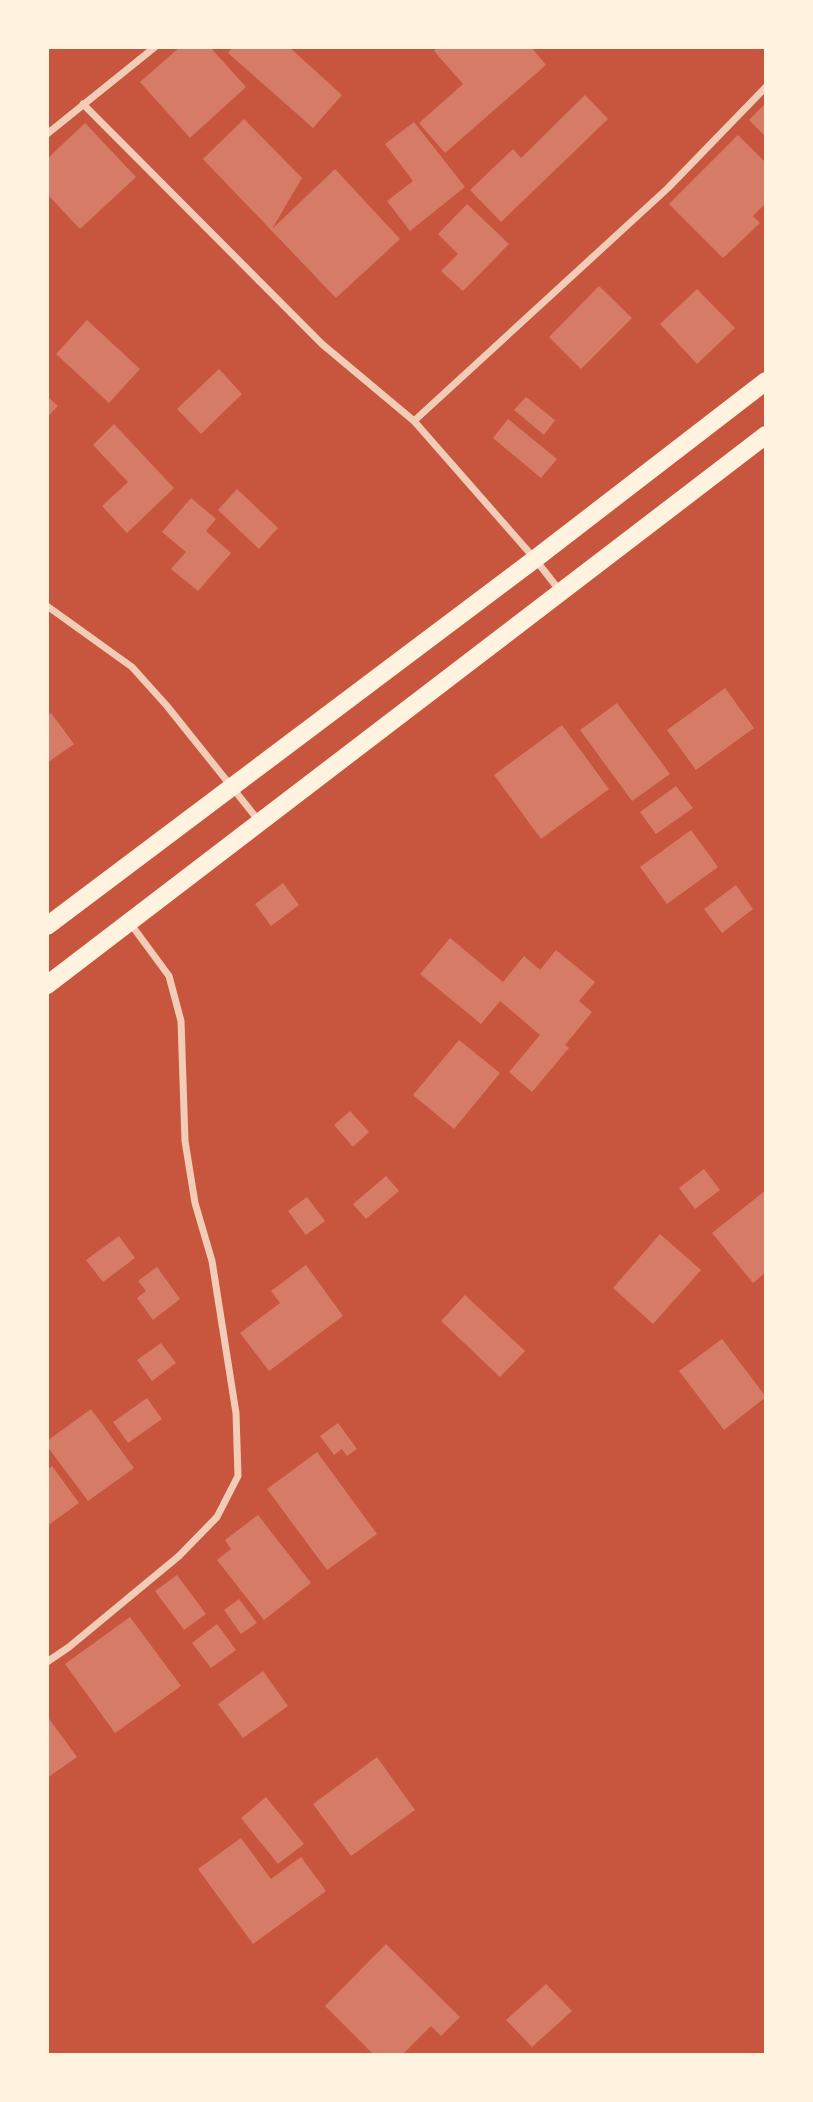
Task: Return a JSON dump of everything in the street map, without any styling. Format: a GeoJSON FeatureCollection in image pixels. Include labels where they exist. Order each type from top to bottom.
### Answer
{"type":"FeatureCollection","features":[{"type":"Feature","properties":{"kind":"main road"},"geometry":{"type":"LineString","coordinates":[[47,926],[535,559],[766,381]]}},
{"type":"Feature","properties":{"kind":"main road"},"geometry":{"type":"LineString","coordinates":[[47,985],[766,435]]}},
{"type":"Feature","properties":{"kind":"street"},"geometry":{"type":"LineString","coordinates":[[47,135],[155,47]]}},
{"type":"Feature","properties":{"kind":"street"},"geometry":{"type":"LineString","coordinates":[[414,421],[668,188],[766,87]]}},
{"type":"Feature","properties":{"kind":"street"},"geometry":{"type":"LineString","coordinates":[[83,104],[322,344],[414,421],[561,592]]}},
{"type":"Feature","properties":{"kind":"street"},"geometry":{"type":"LineString","coordinates":[[47,606],[132,667],[261,823]]}},
{"type":"Feature","properties":{"kind":"street"},"geometry":{"type":"LineString","coordinates":[[47,1662],[179,1556],[217,1517],[238,1476],[236,1413],[212,1261],[195,1203],[185,1141],[181,1021],[169,976],[130,923]]}},
{"type":"Feature","properties":{"kind":"building"},"geometry":{"type":"Polygon","coordinates":[[[180,47],[210,47],[246,87],[190,138],[140,82],[180,47]]]}},
{"type":"Feature","properties":{"kind":"building"},"geometry":{"type":"Polygon","coordinates":[[[233,47],[289,47],[342,95],[313,128],[228,53],[233,47]]]}},
{"type":"Feature","properties":{"kind":"building"},"geometry":{"type":"Polygon","coordinates":[[[438,47],[531,47],[546,65],[445,153],[419,123],[463,84],[434,51],[438,47]]]}},
{"type":"Feature","properties":{"kind":"building"},"geometry":{"type":"Polygon","coordinates":[[[585,95],[608,119],[501,222],[470,190],[513,149],[521,158],[585,95]]]}},
{"type":"Feature","properties":{"kind":"building"},"geometry":{"type":"Polygon","coordinates":[[[764,105],[766,107],[766,137],[749,120],[764,105]]]}},
{"type":"Feature","properties":{"kind":"building"},"geometry":{"type":"Polygon","coordinates":[[[244,119],[302,178],[272,229],[335,169],[400,239],[336,298],[203,159],[244,119]]]}},
{"type":"Feature","properties":{"kind":"building"},"geometry":{"type":"Polygon","coordinates":[[[414,122],[465,187],[410,231],[387,201],[413,181],[385,144],[414,122]]]}},
{"type":"Feature","properties":{"kind":"building"},"geometry":{"type":"Polygon","coordinates":[[[85,123],[136,177],[80,229],[47,194],[47,159],[85,123]]]}},
{"type":"Feature","properties":{"kind":"building"},"geometry":{"type":"Polygon","coordinates":[[[738,135],[766,163],[766,203],[753,216],[760,223],[723,258],[669,204],[738,135]]]}},
{"type":"Feature","properties":{"kind":"building"},"geometry":{"type":"Polygon","coordinates":[[[467,204],[509,244],[463,291],[441,271],[458,254],[438,234],[467,204]]]}},
{"type":"Feature","properties":{"kind":"building"},"geometry":{"type":"Polygon","coordinates":[[[599,286],[632,318],[581,369],[549,337],[599,286]]]}},
{"type":"Feature","properties":{"kind":"building"},"geometry":{"type":"Polygon","coordinates":[[[697,289],[735,328],[697,364],[660,324],[697,289]]]}},
{"type":"Feature","properties":{"kind":"building"},"geometry":{"type":"Polygon","coordinates":[[[87,320],[140,369],[109,403],[56,354],[87,320]]]}},
{"type":"Feature","properties":{"kind":"building"},"geometry":{"type":"Polygon","coordinates":[[[219,369],[242,394],[201,434],[177,409],[219,369]]]}},
{"type":"Feature","properties":{"kind":"building"},"geometry":{"type":"Polygon","coordinates":[[[47,396],[58,406],[47,417],[47,396]]]}},
{"type":"Feature","properties":{"kind":"building"},"geometry":{"type":"Polygon","coordinates":[[[526,397],[555,420],[544,435],[514,410],[526,397]]]}},
{"type":"Feature","properties":{"kind":"building"},"geometry":{"type":"Polygon","coordinates":[[[508,419],[557,459],[541,478],[493,438],[508,419]]]}},
{"type":"Feature","properties":{"kind":"building"},"geometry":{"type":"Polygon","coordinates":[[[114,424],[174,488],[127,533],[102,506],[128,482],[93,445],[114,424]]]}},
{"type":"Feature","properties":{"kind":"building"},"geometry":{"type":"Polygon","coordinates":[[[237,489],[278,528],[259,549],[218,510],[237,489]]]}},
{"type":"Feature","properties":{"kind":"building"},"geometry":{"type":"Polygon","coordinates":[[[191,498],[216,519],[206,531],[231,553],[198,591],[171,569],[186,552],[162,532],[191,498]]]}},
{"type":"Feature","properties":{"kind":"building"},"geometry":{"type":"Polygon","coordinates":[[[725,688],[754,728],[696,770],[667,730],[725,688]]]}},
{"type":"Feature","properties":{"kind":"building"},"geometry":{"type":"Polygon","coordinates":[[[617,703],[670,774],[632,801],[580,730],[617,703]]]}},
{"type":"Feature","properties":{"kind":"building"},"geometry":{"type":"Polygon","coordinates":[[[51,713],[74,744],[47,763],[47,716],[51,713]]]}},
{"type":"Feature","properties":{"kind":"building"},"geometry":{"type":"Polygon","coordinates":[[[562,725],[609,789],[541,839],[494,775],[562,725]]]}},
{"type":"Feature","properties":{"kind":"building"},"geometry":{"type":"Polygon","coordinates":[[[676,786],[693,808],[656,834],[640,812],[676,786]]]}},
{"type":"Feature","properties":{"kind":"building"},"geometry":{"type":"Polygon","coordinates":[[[691,830],[718,867],[667,904],[640,867],[691,830]]]}},
{"type":"Feature","properties":{"kind":"building"},"geometry":{"type":"Polygon","coordinates":[[[283,883],[299,905],[271,926],[255,904],[283,883]]]}},
{"type":"Feature","properties":{"kind":"building"},"geometry":{"type":"Polygon","coordinates":[[[736,885],[753,909],[722,933],[704,909],[736,885]]]}},
{"type":"Feature","properties":{"kind":"building"},"geometry":{"type":"Polygon","coordinates":[[[450,938],[503,982],[524,956],[540,970],[556,950],[595,982],[579,1001],[592,1012],[565,1045],[569,1048],[532,1092],[509,1072],[540,1035],[500,1001],[481,1024],[420,974],[450,938]]]}},
{"type":"Feature","properties":{"kind":"building"},"geometry":{"type":"Polygon","coordinates":[[[459,1040],[500,1073],[454,1129],[413,1095],[459,1040]]]}},
{"type":"Feature","properties":{"kind":"building"},"geometry":{"type":"Polygon","coordinates":[[[350,1111],[369,1132],[353,1147],[334,1125],[350,1111]]]}},
{"type":"Feature","properties":{"kind":"building"},"geometry":{"type":"Polygon","coordinates":[[[704,1169],[720,1190],[695,1209],[679,1188],[704,1169]]]}},
{"type":"Feature","properties":{"kind":"building"},"geometry":{"type":"Polygon","coordinates":[[[386,1176],[399,1191],[366,1219],[353,1204],[386,1176]]]}},
{"type":"Feature","properties":{"kind":"building"},"geometry":{"type":"Polygon","coordinates":[[[766,1190],[766,1272],[753,1283],[712,1233],[766,1190]]]}},
{"type":"Feature","properties":{"kind":"building"},"geometry":{"type":"Polygon","coordinates":[[[307,1197],[325,1221],[306,1235],[288,1211],[307,1197]]]}},
{"type":"Feature","properties":{"kind":"building"},"geometry":{"type":"Polygon","coordinates":[[[660,1234],[701,1270],[653,1324],[613,1288],[660,1234]]]}},
{"type":"Feature","properties":{"kind":"building"},"geometry":{"type":"Polygon","coordinates":[[[119,1236],[135,1258],[103,1282],[86,1260],[119,1236]]]}},
{"type":"Feature","properties":{"kind":"building"},"geometry":{"type":"Polygon","coordinates":[[[306,1265],[343,1316],[269,1371],[240,1333],[280,1303],[271,1291],[306,1265]]]}},
{"type":"Feature","properties":{"kind":"building"},"geometry":{"type":"Polygon","coordinates":[[[157,1267],[180,1299],[153,1320],[137,1298],[146,1291],[138,1281],[157,1267]]]}},
{"type":"Feature","properties":{"kind":"building"},"geometry":{"type":"Polygon","coordinates":[[[465,1295],[525,1351],[500,1377],[441,1321],[465,1295]]]}},
{"type":"Feature","properties":{"kind":"building"},"geometry":{"type":"Polygon","coordinates":[[[722,1339],[766,1397],[724,1430],[679,1371],[722,1339]]]}},
{"type":"Feature","properties":{"kind":"building"},"geometry":{"type":"Polygon","coordinates":[[[161,1343],[176,1363],[152,1381],[137,1360],[161,1343]]]}},
{"type":"Feature","properties":{"kind":"building"},"geometry":{"type":"Polygon","coordinates":[[[147,1398],[162,1419],[128,1443],[113,1422],[147,1398]]]}},
{"type":"Feature","properties":{"kind":"building"},"geometry":{"type":"Polygon","coordinates":[[[91,1409],[134,1468],[88,1501],[47,1446],[47,1441],[91,1409]]]}},
{"type":"Feature","properties":{"kind":"building"},"geometry":{"type":"Polygon","coordinates":[[[338,1423],[357,1449],[347,1456],[342,1449],[334,1455],[320,1436],[338,1423]]]}},
{"type":"Feature","properties":{"kind":"building"},"geometry":{"type":"Polygon","coordinates":[[[317,1452],[377,1534],[327,1570],[267,1489],[317,1452]]]}},
{"type":"Feature","properties":{"kind":"building"},"geometry":{"type":"Polygon","coordinates":[[[52,1466],[79,1503],[47,1526],[47,1470],[52,1466]]]}},
{"type":"Feature","properties":{"kind":"building"},"geometry":{"type":"Polygon","coordinates":[[[258,1515],[311,1583],[264,1620],[217,1560],[231,1549],[225,1540],[258,1515]]]}},
{"type":"Feature","properties":{"kind":"building"},"geometry":{"type":"Polygon","coordinates":[[[177,1575],[206,1614],[184,1630],[155,1591],[177,1575]]]}},
{"type":"Feature","properties":{"kind":"building"},"geometry":{"type":"Polygon","coordinates":[[[239,1599],[257,1623],[241,1634],[224,1610],[239,1599]]]}},
{"type":"Feature","properties":{"kind":"building"},"geometry":{"type":"Polygon","coordinates":[[[130,1617],[181,1686],[115,1733],[65,1664],[130,1617]]]}},
{"type":"Feature","properties":{"kind":"building"},"geometry":{"type":"Polygon","coordinates":[[[217,1624],[236,1650],[211,1668],[192,1643],[217,1624]]]}},
{"type":"Feature","properties":{"kind":"building"},"geometry":{"type":"Polygon","coordinates":[[[263,1671],[288,1706],[243,1738],[218,1704],[263,1671]]]}},
{"type":"Feature","properties":{"kind":"building"},"geometry":{"type":"Polygon","coordinates":[[[47,1716],[77,1757],[47,1778],[47,1716]]]}},
{"type":"Feature","properties":{"kind":"building"},"geometry":{"type":"Polygon","coordinates":[[[377,1757],[415,1810],[351,1856],[313,1804],[377,1757]]]}},
{"type":"Feature","properties":{"kind":"building"},"geometry":{"type":"Polygon","coordinates":[[[266,1797],[304,1844],[278,1864],[241,1818],[266,1797]]]}},
{"type":"Feature","properties":{"kind":"building"},"geometry":{"type":"Polygon","coordinates":[[[241,1838],[271,1879],[301,1857],[326,1891],[253,1944],[198,1869],[241,1838]]]}},
{"type":"Feature","properties":{"kind":"building"},"geometry":{"type":"Polygon","coordinates":[[[386,1944],[460,2017],[441,2036],[431,2026],[402,2055],[374,2055],[325,2006],[386,1944]]]}},
{"type":"Feature","properties":{"kind":"building"},"geometry":{"type":"Polygon","coordinates":[[[546,1984],[572,2011],[532,2047],[506,2020],[546,1984]]]}}]}
